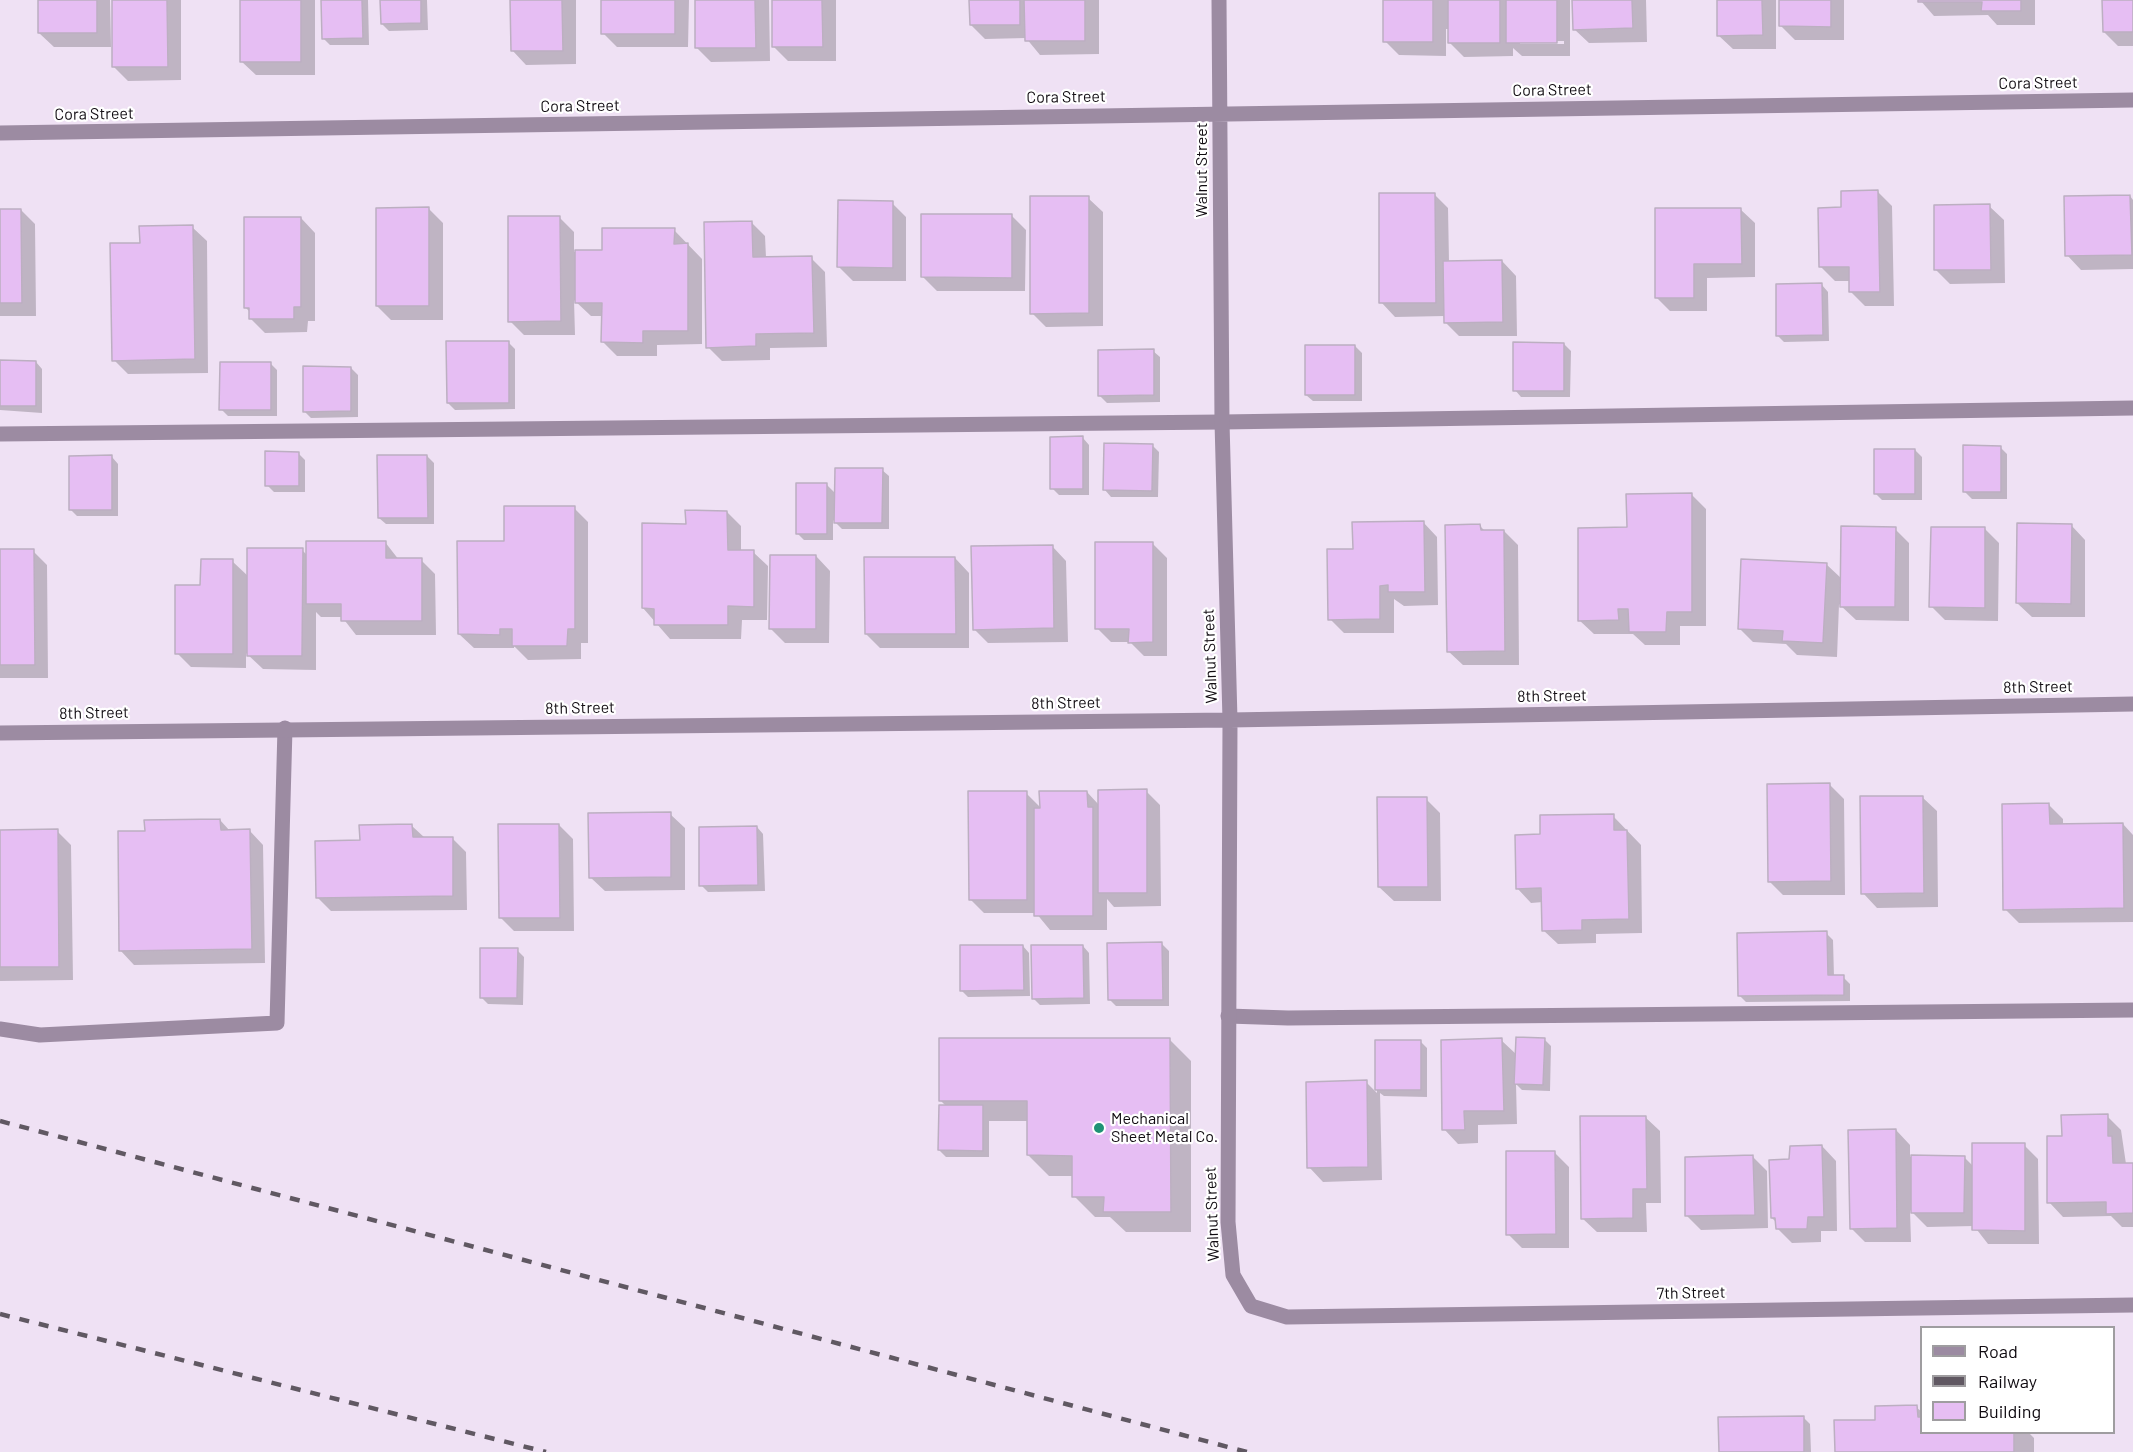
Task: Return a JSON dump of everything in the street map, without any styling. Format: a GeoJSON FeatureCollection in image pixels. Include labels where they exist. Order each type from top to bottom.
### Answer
{"type":"FeatureCollection","features":[{"type":"Feature","properties":{"kind":"street","name":"Walnut Street"},"geometry":{"type":"LineString","coordinates":[[1219,0],[1222,422],[1230,720],[1228,1222],[1233,1275],[1251,1306]]}},
{"type":"Feature","properties":{"kind":"street","name":"Cora Street"},"geometry":{"type":"LineString","coordinates":[[0,134],[2133,100]]}},
{"type":"Feature","properties":{"kind":"street"},"geometry":{"type":"LineString","coordinates":[[0,434],[1222,422],[2133,408]]}},
{"type":"Feature","properties":{"kind":"street","name":"8th Street"},"geometry":{"type":"LineString","coordinates":[[0,733],[285,728],[1230,720],[2133,704]]}},
{"type":"Feature","properties":{"kind":"street"},"geometry":{"type":"LineString","coordinates":[[0,1029],[40,1035],[278,1023],[285,728]]}},
{"type":"Feature","properties":{"kind":"street"},"geometry":{"type":"LineString","coordinates":[[1228,1016],[1300,1018],[2133,1010]]}},
{"type":"Feature","properties":{"kind":"street","name":"7th Street"},"geometry":{"type":"LineString","coordinates":[[1251,1306],[1287,1317],[1299,1317],[2133,1305]]}},
{"type":"Feature","properties":{"kind":"building"},"geometry":{"type":"Polygon","coordinates":[[[38,0],[97,0],[97,33],[38,33],[38,0]]]}},
{"type":"Feature","properties":{"kind":"building"},"geometry":{"type":"Polygon","coordinates":[[[112,0],[167,0],[168,67],[112,67],[112,0]]]}},
{"type":"Feature","properties":{"kind":"building"},"geometry":{"type":"Polygon","coordinates":[[[240,0],[301,0],[301,62],[240,62],[240,0]]]}},
{"type":"Feature","properties":{"kind":"building"},"geometry":{"type":"Polygon","coordinates":[[[321,0],[362,0],[363,38],[322,39],[321,0]]]}},
{"type":"Feature","properties":{"kind":"building"},"geometry":{"type":"Polygon","coordinates":[[[380,0],[421,0],[421,23],[381,24],[380,0]]]}},
{"type":"Feature","properties":{"kind":"building"},"geometry":{"type":"Polygon","coordinates":[[[510,0],[562,0],[563,51],[511,51],[510,0]]]}},
{"type":"Feature","properties":{"kind":"building"},"geometry":{"type":"Polygon","coordinates":[[[601,0],[675,0],[675,34],[601,34],[601,0]]]}},
{"type":"Feature","properties":{"kind":"building"},"geometry":{"type":"Polygon","coordinates":[[[695,0],[755,0],[756,48],[695,48],[695,0]]]}},
{"type":"Feature","properties":{"kind":"building"},"geometry":{"type":"Polygon","coordinates":[[[772,0],[822,0],[823,47],[772,47],[772,0]]]}},
{"type":"Feature","properties":{"kind":"building"},"geometry":{"type":"Polygon","coordinates":[[[969,0],[1020,0],[1020,25],[970,25],[969,0]]]}},
{"type":"Feature","properties":{"kind":"building"},"geometry":{"type":"Polygon","coordinates":[[[1024,0],[1085,0],[1085,41],[1025,41],[1024,0]]]}},
{"type":"Feature","properties":{"kind":"building"},"geometry":{"type":"Polygon","coordinates":[[[1383,0],[1433,0],[1433,42],[1383,42],[1383,0]]]}},
{"type":"Feature","properties":{"kind":"building"},"geometry":{"type":"Polygon","coordinates":[[[1448,0],[1500,0],[1500,43],[1448,43],[1448,0]]]}},
{"type":"Feature","properties":{"kind":"building"},"geometry":{"type":"Polygon","coordinates":[[[1506,0],[1557,0],[1557,43],[1506,43],[1506,0]]]}},
{"type":"Feature","properties":{"kind":"building"},"geometry":{"type":"Polygon","coordinates":[[[1572,0],[1632,0],[1633,28],[1573,30],[1572,0]]]}},
{"type":"Feature","properties":{"kind":"building"},"geometry":{"type":"Polygon","coordinates":[[[1717,0],[1762,0],[1763,35],[1717,36],[1717,0]]]}},
{"type":"Feature","properties":{"kind":"building"},"geometry":{"type":"Polygon","coordinates":[[[1779,0],[1831,0],[1831,27],[1779,26],[1779,0]]]}},
{"type":"Feature","properties":{"kind":"building"},"geometry":{"type":"Polygon","coordinates":[[[1918,0],[2021,0],[2021,11],[1981,11],[1982,2],[1918,2],[1918,0]]]}},
{"type":"Feature","properties":{"kind":"building"},"geometry":{"type":"Polygon","coordinates":[[[2102,0],[2133,0],[2133,32],[2103,32],[2102,0]]]}},
{"type":"Feature","properties":{"kind":"building"},"geometry":{"type":"Polygon","coordinates":[[[1878,190],[1880,292],[1849,292],[1849,267],[1819,267],[1818,208],[1841,207],[1841,191],[1878,190]]]}},
{"type":"Feature","properties":{"kind":"building"},"geometry":{"type":"Polygon","coordinates":[[[1379,193],[1435,193],[1436,303],[1379,303],[1379,193]]]}},
{"type":"Feature","properties":{"kind":"building"},"geometry":{"type":"Polygon","coordinates":[[[2130,195],[2132,255],[2065,256],[2064,196],[2130,195]]]}},
{"type":"Feature","properties":{"kind":"building"},"geometry":{"type":"Polygon","coordinates":[[[1030,196],[1089,196],[1089,313],[1030,314],[1030,196]]]}},
{"type":"Feature","properties":{"kind":"building"},"geometry":{"type":"Polygon","coordinates":[[[838,200],[893,201],[893,268],[837,267],[838,200]]]}},
{"type":"Feature","properties":{"kind":"building"},"geometry":{"type":"Polygon","coordinates":[[[1990,204],[1991,270],[1934,270],[1934,205],[1990,204]]]}},
{"type":"Feature","properties":{"kind":"building"},"geometry":{"type":"Polygon","coordinates":[[[429,207],[429,306],[376,306],[376,208],[429,207]]]}},
{"type":"Feature","properties":{"kind":"building"},"geometry":{"type":"Polygon","coordinates":[[[1655,208],[1741,208],[1742,264],[1694,264],[1694,298],[1655,298],[1655,208]]]}},
{"type":"Feature","properties":{"kind":"building"},"geometry":{"type":"Polygon","coordinates":[[[0,209],[21,209],[22,303],[0,303],[0,209]]]}},
{"type":"Feature","properties":{"kind":"building"},"geometry":{"type":"Polygon","coordinates":[[[921,214],[1012,214],[1012,278],[921,277],[921,214]]]}},
{"type":"Feature","properties":{"kind":"building"},"geometry":{"type":"Polygon","coordinates":[[[508,216],[560,216],[561,321],[508,322],[508,216]]]}},
{"type":"Feature","properties":{"kind":"building"},"geometry":{"type":"Polygon","coordinates":[[[244,217],[301,217],[301,307],[294,307],[294,319],[249,319],[249,308],[244,308],[244,217]]]}},
{"type":"Feature","properties":{"kind":"building"},"geometry":{"type":"Polygon","coordinates":[[[752,221],[753,257],[812,256],[814,333],[756,334],[756,346],[706,348],[704,222],[752,221]]]}},
{"type":"Feature","properties":{"kind":"building"},"geometry":{"type":"Polygon","coordinates":[[[193,225],[195,359],[112,361],[110,243],[140,243],[139,226],[193,225]]]}},
{"type":"Feature","properties":{"kind":"building"},"geometry":{"type":"Polygon","coordinates":[[[602,228],[675,228],[674,244],[688,243],[688,331],[643,331],[643,343],[601,342],[602,303],[575,303],[575,250],[602,250],[602,228]]]}},
{"type":"Feature","properties":{"kind":"building"},"geometry":{"type":"Polygon","coordinates":[[[1502,260],[1503,322],[1444,323],[1443,261],[1502,260]]]}},
{"type":"Feature","properties":{"kind":"building"},"geometry":{"type":"Polygon","coordinates":[[[1822,283],[1823,335],[1776,336],[1776,284],[1822,283]]]}},
{"type":"Feature","properties":{"kind":"building"},"geometry":{"type":"Polygon","coordinates":[[[446,341],[509,341],[509,403],[447,403],[446,341]]]}},
{"type":"Feature","properties":{"kind":"building"},"geometry":{"type":"Polygon","coordinates":[[[1513,342],[1564,343],[1564,391],[1513,391],[1513,342]]]}},
{"type":"Feature","properties":{"kind":"building"},"geometry":{"type":"Polygon","coordinates":[[[1305,345],[1355,345],[1355,395],[1305,395],[1305,345]]]}},
{"type":"Feature","properties":{"kind":"building"},"geometry":{"type":"Polygon","coordinates":[[[1154,349],[1154,395],[1098,396],[1098,350],[1154,349]]]}},
{"type":"Feature","properties":{"kind":"building"},"geometry":{"type":"Polygon","coordinates":[[[0,360],[36,361],[36,406],[0,406],[0,360]]]}},
{"type":"Feature","properties":{"kind":"building"},"geometry":{"type":"Polygon","coordinates":[[[220,362],[271,362],[271,410],[219,410],[220,362]]]}},
{"type":"Feature","properties":{"kind":"building"},"geometry":{"type":"Polygon","coordinates":[[[303,366],[351,367],[351,411],[303,412],[303,366]]]}},
{"type":"Feature","properties":{"kind":"building"},"geometry":{"type":"Polygon","coordinates":[[[1083,436],[1083,489],[1050,489],[1050,437],[1083,436]]]}},
{"type":"Feature","properties":{"kind":"building"},"geometry":{"type":"Polygon","coordinates":[[[1104,443],[1153,444],[1152,491],[1103,490],[1104,443]]]}},
{"type":"Feature","properties":{"kind":"building"},"geometry":{"type":"Polygon","coordinates":[[[1963,445],[2001,446],[2001,492],[1963,492],[1963,445]]]}},
{"type":"Feature","properties":{"kind":"building"},"geometry":{"type":"Polygon","coordinates":[[[1874,449],[1915,449],[1915,494],[1874,494],[1874,449]]]}},
{"type":"Feature","properties":{"kind":"building"},"geometry":{"type":"Polygon","coordinates":[[[265,451],[299,452],[299,486],[265,486],[265,451]]]}},
{"type":"Feature","properties":{"kind":"building"},"geometry":{"type":"Polygon","coordinates":[[[112,455],[112,510],[69,510],[69,456],[112,455]]]}},
{"type":"Feature","properties":{"kind":"building"},"geometry":{"type":"Polygon","coordinates":[[[377,455],[427,455],[428,518],[378,518],[377,455]]]}},
{"type":"Feature","properties":{"kind":"building"},"geometry":{"type":"Polygon","coordinates":[[[835,468],[883,468],[882,523],[834,523],[835,468]]]}},
{"type":"Feature","properties":{"kind":"building"},"geometry":{"type":"Polygon","coordinates":[[[796,483],[827,483],[827,534],[796,534],[796,483]]]}},
{"type":"Feature","properties":{"kind":"building"},"geometry":{"type":"Polygon","coordinates":[[[1692,493],[1692,612],[1667,612],[1666,632],[1629,632],[1628,609],[1618,609],[1619,620],[1578,621],[1578,528],[1627,527],[1626,494],[1692,493]]]}},
{"type":"Feature","properties":{"kind":"building"},"geometry":{"type":"Polygon","coordinates":[[[504,506],[575,506],[575,629],[568,629],[567,646],[512,646],[512,629],[500,629],[500,635],[458,634],[457,541],[504,541],[504,506]]]}},
{"type":"Feature","properties":{"kind":"building"},"geometry":{"type":"Polygon","coordinates":[[[685,510],[727,511],[728,550],[754,550],[754,607],[728,606],[728,625],[654,625],[654,609],[642,608],[642,523],[686,524],[685,510]]]}},
{"type":"Feature","properties":{"kind":"building"},"geometry":{"type":"Polygon","coordinates":[[[1424,521],[1425,592],[1388,592],[1388,585],[1380,586],[1380,619],[1328,620],[1327,549],[1353,549],[1352,522],[1424,521]]]}},
{"type":"Feature","properties":{"kind":"building"},"geometry":{"type":"Polygon","coordinates":[[[2017,523],[2072,524],[2071,604],[2016,603],[2017,523]]]}},
{"type":"Feature","properties":{"kind":"building"},"geometry":{"type":"Polygon","coordinates":[[[1480,524],[1481,530],[1504,530],[1505,651],[1447,652],[1445,525],[1480,524]]]}},
{"type":"Feature","properties":{"kind":"building"},"geometry":{"type":"Polygon","coordinates":[[[1841,526],[1896,527],[1895,607],[1840,607],[1841,526]]]}},
{"type":"Feature","properties":{"kind":"building"},"geometry":{"type":"Polygon","coordinates":[[[1931,527],[1985,527],[1985,608],[1929,607],[1931,527]]]}},
{"type":"Feature","properties":{"kind":"building"},"geometry":{"type":"Polygon","coordinates":[[[306,541],[386,541],[386,558],[422,558],[422,621],[341,621],[341,604],[306,604],[306,541]]]}},
{"type":"Feature","properties":{"kind":"building"},"geometry":{"type":"Polygon","coordinates":[[[1095,542],[1153,542],[1153,642],[1128,643],[1129,629],[1095,629],[1095,542]]]}},
{"type":"Feature","properties":{"kind":"building"},"geometry":{"type":"Polygon","coordinates":[[[1053,545],[1054,628],[973,630],[971,546],[1053,545]]]}},
{"type":"Feature","properties":{"kind":"building"},"geometry":{"type":"Polygon","coordinates":[[[247,548],[303,548],[302,656],[247,656],[247,548]]]}},
{"type":"Feature","properties":{"kind":"building"},"geometry":{"type":"Polygon","coordinates":[[[0,549],[34,549],[35,665],[0,665],[0,549]]]}},
{"type":"Feature","properties":{"kind":"building"},"geometry":{"type":"Polygon","coordinates":[[[770,555],[816,555],[816,629],[769,629],[770,555]]]}},
{"type":"Feature","properties":{"kind":"building"},"geometry":{"type":"Polygon","coordinates":[[[864,557],[955,557],[956,634],[865,634],[864,557]]]}},
{"type":"Feature","properties":{"kind":"building"},"geometry":{"type":"Polygon","coordinates":[[[201,559],[233,559],[233,654],[175,654],[175,585],[200,585],[201,559]]]}},
{"type":"Feature","properties":{"kind":"building"},"geometry":{"type":"Polygon","coordinates":[[[1741,559],[1827,563],[1823,643],[1782,641],[1783,631],[1738,629],[1741,559]]]}},
{"type":"Feature","properties":{"kind":"building"},"geometry":{"type":"Polygon","coordinates":[[[1830,783],[1831,881],[1768,882],[1767,784],[1830,783]]]}},
{"type":"Feature","properties":{"kind":"building"},"geometry":{"type":"Polygon","coordinates":[[[1147,789],[1147,893],[1098,893],[1098,790],[1147,789]]]}},
{"type":"Feature","properties":{"kind":"building"},"geometry":{"type":"Polygon","coordinates":[[[968,791],[1027,791],[1027,900],[969,900],[968,791]]]}},
{"type":"Feature","properties":{"kind":"building"},"geometry":{"type":"Polygon","coordinates":[[[1039,791],[1087,791],[1088,807],[1093,807],[1093,916],[1034,916],[1034,808],[1040,808],[1039,791]]]}},
{"type":"Feature","properties":{"kind":"building"},"geometry":{"type":"Polygon","coordinates":[[[1860,796],[1923,796],[1924,893],[1861,894],[1860,796]]]}},
{"type":"Feature","properties":{"kind":"building"},"geometry":{"type":"Polygon","coordinates":[[[1377,797],[1427,797],[1428,887],[1378,887],[1377,797]]]}},
{"type":"Feature","properties":{"kind":"building"},"geometry":{"type":"Polygon","coordinates":[[[2049,803],[2050,824],[2123,823],[2124,908],[2003,910],[2002,804],[2049,803]]]}},
{"type":"Feature","properties":{"kind":"building"},"geometry":{"type":"Polygon","coordinates":[[[671,812],[671,877],[589,878],[588,813],[671,812]]]}},
{"type":"Feature","properties":{"kind":"building"},"geometry":{"type":"Polygon","coordinates":[[[1614,814],[1614,830],[1627,830],[1629,919],[1582,920],[1582,930],[1542,931],[1541,888],[1516,889],[1515,835],[1540,834],[1540,815],[1614,814]]]}},
{"type":"Feature","properties":{"kind":"building"},"geometry":{"type":"Polygon","coordinates":[[[220,819],[221,830],[250,829],[252,949],[119,951],[118,831],[145,831],[144,820],[220,819]]]}},
{"type":"Feature","properties":{"kind":"building"},"geometry":{"type":"Polygon","coordinates":[[[412,824],[413,837],[453,837],[453,896],[316,898],[315,841],[360,840],[359,825],[412,824]]]}},
{"type":"Feature","properties":{"kind":"building"},"geometry":{"type":"Polygon","coordinates":[[[498,824],[559,824],[560,918],[499,918],[498,824]]]}},
{"type":"Feature","properties":{"kind":"building"},"geometry":{"type":"Polygon","coordinates":[[[757,826],[758,885],[699,886],[699,827],[757,826]]]}},
{"type":"Feature","properties":{"kind":"building"},"geometry":{"type":"Polygon","coordinates":[[[58,829],[59,967],[0,967],[0,830],[58,829]]]}},
{"type":"Feature","properties":{"kind":"building"},"geometry":{"type":"Polygon","coordinates":[[[1827,931],[1828,975],[1844,975],[1844,995],[1738,996],[1737,933],[1827,931]]]}},
{"type":"Feature","properties":{"kind":"building"},"geometry":{"type":"Polygon","coordinates":[[[1162,942],[1163,1000],[1108,1000],[1107,943],[1162,942]]]}},
{"type":"Feature","properties":{"kind":"building"},"geometry":{"type":"Polygon","coordinates":[[[960,945],[1023,945],[1024,990],[960,991],[960,945]]]}},
{"type":"Feature","properties":{"kind":"building"},"geometry":{"type":"Polygon","coordinates":[[[1031,945],[1083,945],[1084,998],[1032,999],[1031,945]]]}},
{"type":"Feature","properties":{"kind":"building"},"geometry":{"type":"Polygon","coordinates":[[[480,948],[518,948],[517,998],[480,998],[480,948]]]}},
{"type":"Feature","properties":{"kind":"building"},"geometry":{"type":"Polygon","coordinates":[[[1516,1037],[1545,1038],[1543,1085],[1514,1084],[1516,1037]]]}},
{"type":"Feature","properties":{"kind":"building","name":"Mechanical Sheet Metal Co."},"geometry":{"type":"Polygon","coordinates":[[[939,1038],[1170,1038],[1171,1212],[1103,1212],[1104,1197],[1072,1197],[1072,1156],[1027,1155],[1027,1101],[939,1101],[939,1038]]]}},
{"type":"Feature","properties":{"kind":"building"},"geometry":{"type":"Polygon","coordinates":[[[1502,1038],[1504,1111],[1464,1111],[1465,1130],[1442,1130],[1441,1040],[1502,1038]]]}},
{"type":"Feature","properties":{"kind":"building"},"geometry":{"type":"Polygon","coordinates":[[[1375,1040],[1421,1040],[1421,1090],[1375,1090],[1375,1040]]]}},
{"type":"Feature","properties":{"kind":"building"},"geometry":{"type":"Polygon","coordinates":[[[1367,1080],[1368,1167],[1307,1168],[1306,1082],[1367,1080]]]}},
{"type":"Feature","properties":{"kind":"building"},"geometry":{"type":"Polygon","coordinates":[[[939,1105],[983,1105],[983,1151],[938,1150],[939,1105]]]}},
{"type":"Feature","properties":{"kind":"building"},"geometry":{"type":"Polygon","coordinates":[[[2108,1114],[2108,1136],[2112,1136],[2113,1163],[2133,1163],[2133,1213],[2106,1214],[2106,1202],[2047,1203],[2047,1136],[2062,1136],[2061,1115],[2108,1114]]]}},
{"type":"Feature","properties":{"kind":"building"},"geometry":{"type":"Polygon","coordinates":[[[1580,1116],[1646,1116],[1647,1189],[1633,1189],[1633,1218],[1581,1219],[1580,1116]]]}},
{"type":"Feature","properties":{"kind":"building"},"geometry":{"type":"Polygon","coordinates":[[[1896,1129],[1897,1228],[1850,1229],[1848,1130],[1896,1129]]]}},
{"type":"Feature","properties":{"kind":"building"},"geometry":{"type":"Polygon","coordinates":[[[1972,1143],[2025,1143],[2025,1231],[1972,1230],[1972,1143]]]}},
{"type":"Feature","properties":{"kind":"building"},"geometry":{"type":"Polygon","coordinates":[[[1822,1145],[1824,1217],[1808,1217],[1807,1229],[1776,1229],[1775,1218],[1771,1218],[1769,1160],[1789,1159],[1790,1146],[1822,1145]]]}},
{"type":"Feature","properties":{"kind":"building"},"geometry":{"type":"Polygon","coordinates":[[[1506,1151],[1555,1151],[1556,1234],[1506,1235],[1506,1151]]]}},
{"type":"Feature","properties":{"kind":"building"},"geometry":{"type":"Polygon","coordinates":[[[1753,1155],[1755,1215],[1685,1216],[1685,1157],[1753,1155]]]}},
{"type":"Feature","properties":{"kind":"building"},"geometry":{"type":"Polygon","coordinates":[[[1911,1155],[1965,1156],[1964,1213],[1911,1213],[1911,1155]]]}},
{"type":"Feature","properties":{"kind":"building"},"geometry":{"type":"Polygon","coordinates":[[[1917,1405],[1920,1434],[2014,1434],[2014,1452],[1835,1452],[1834,1420],[1875,1420],[1875,1406],[1917,1405]]]}},
{"type":"Feature","properties":{"kind":"building"},"geometry":{"type":"Polygon","coordinates":[[[1804,1416],[1804,1452],[1719,1452],[1718,1417],[1804,1416]]]}},
{"type":"Feature","properties":{"kind":"railway"},"geometry":{"type":"LineString","coordinates":[[0,1121],[1247,1452]]}},
{"type":"Feature","properties":{"kind":"railway"},"geometry":{"type":"LineString","coordinates":[[0,1314],[546,1452]]}},
{"type":"Feature","properties":{"kind":"place","name":"Mechanical Sheet Metal Co."},"geometry":{"type":"Point","coordinates":[1099,1128]}}]}
